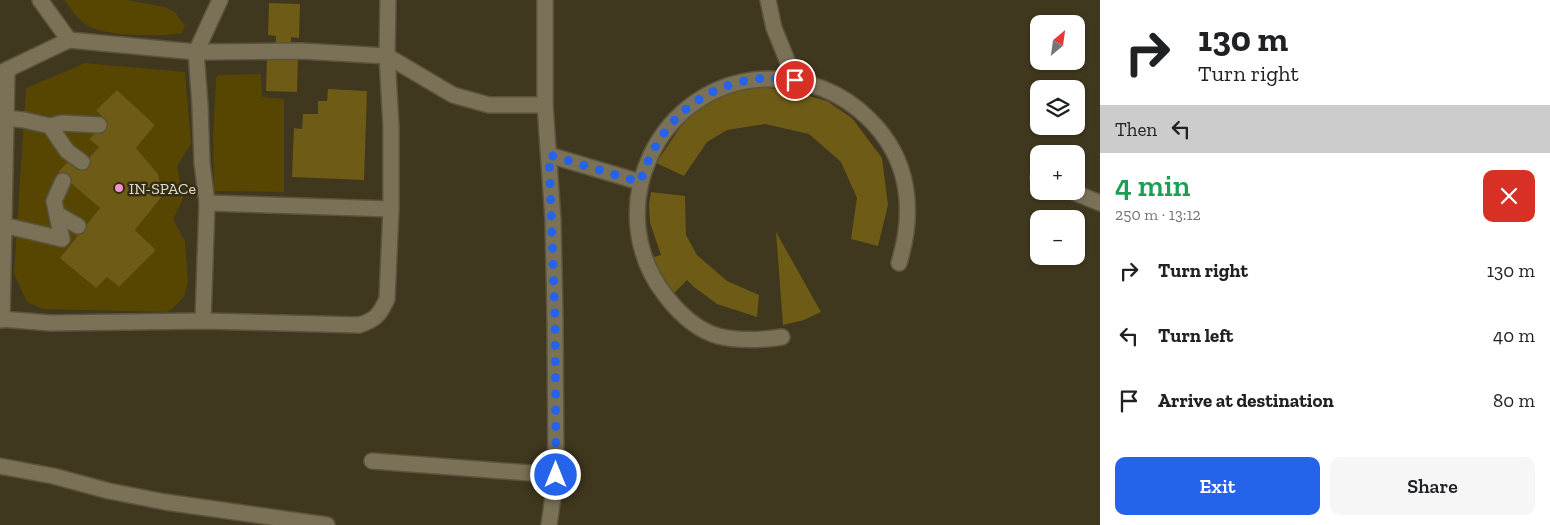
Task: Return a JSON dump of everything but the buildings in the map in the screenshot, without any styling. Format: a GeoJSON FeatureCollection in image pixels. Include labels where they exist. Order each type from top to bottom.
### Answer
{"type":"FeatureCollection","features":[{"type":"Feature","properties":{"kind":"street"},"geometry":{"type":"LineString","coordinates":[[40,0],[69,40]]}},
{"type":"Feature","properties":{"kind":"street"},"geometry":{"type":"LineString","coordinates":[[203,321],[207,203],[202,163],[196,52],[220,0]]}},
{"type":"Feature","properties":{"kind":"street"},"geometry":{"type":"LineString","coordinates":[[388,0],[387,56],[391,126],[391,209],[387,299],[381,312],[371,321],[359,324],[203,321],[51,323],[1,319],[6,118],[3,72],[69,40],[196,52],[301,51],[387,56],[453,95],[489,105],[545,104]]}},
{"type":"Feature","properties":{"kind":"street"},"geometry":{"type":"LineString","coordinates":[[545,0],[545,104],[549,155],[555,319],[556,475],[549,525]]}},
{"type":"Feature","properties":{"kind":"street"},"geometry":{"type":"LineString","coordinates":[[768,0],[774,28],[795,80]]}},
{"type":"Feature","properties":{"kind":"street"},"geometry":{"type":"LineString","coordinates":[[782,337],[741,339],[718,336],[699,327],[671,303],[655,280],[644,255],[637,219],[637,200],[640,182],[650,156],[664,132],[676,118],[705,96],[739,82],[758,79],[795,80],[830,91],[861,111],[885,139],[895,155],[902,172],[908,208],[908,227],[900,263]]}},
{"type":"Feature","properties":{"kind":"street"},"geometry":{"type":"LineString","coordinates":[[6,118],[50,126],[62,123],[99,125]]}},
{"type":"Feature","properties":{"kind":"street"},"geometry":{"type":"LineString","coordinates":[[50,126],[67,151],[82,162]]}},
{"type":"Feature","properties":{"kind":"street"},"geometry":{"type":"LineString","coordinates":[[549,155],[640,182]]}},
{"type":"Feature","properties":{"kind":"street"},"geometry":{"type":"LineString","coordinates":[[3,225],[62,239],[54,201],[62,181]]}},
{"type":"Feature","properties":{"kind":"street"},"geometry":{"type":"LineString","coordinates":[[1085,197],[1100,203]]}},
{"type":"Feature","properties":{"kind":"street"},"geometry":{"type":"LineString","coordinates":[[207,203],[391,209]]}},
{"type":"Feature","properties":{"kind":"street"},"geometry":{"type":"LineString","coordinates":[[57,214],[78,226]]}},
{"type":"Feature","properties":{"kind":"street"},"geometry":{"type":"LineString","coordinates":[[372,461],[556,475]]}},
{"type":"Feature","properties":{"kind":"street"},"geometry":{"type":"LineString","coordinates":[[0,466],[53,476],[109,491],[165,502],[327,525]]}},
{"type":"Feature","properties":{"kind":"shaded area"},"geometry":{"type":"Polygon","coordinates":[[[64,0],[126,0],[165,7],[175,12],[185,26],[182,33],[118,34],[93,28],[85,24],[76,16],[64,0]]]}},
{"type":"Feature","properties":{"kind":"shaded area"},"geometry":{"type":"Polygon","coordinates":[[[85,63],[185,72],[191,144],[177,166],[183,199],[173,219],[185,241],[188,282],[184,297],[172,309],[167,312],[42,309],[27,302],[14,274],[26,88],[85,63]],[[117,90],[96,110],[107,122],[89,139],[99,147],[78,170],[68,162],[58,172],[100,208],[60,258],[107,277],[119,287],[156,250],[135,230],[163,195],[158,174],[136,148],[155,125],[117,90]]]}},
{"type":"Feature","properties":{"kind":"shaded area"},"geometry":{"type":"Polygon","coordinates":[[[261,74],[262,97],[284,99],[284,192],[214,191],[213,137],[216,78],[218,75],[261,74]]]}},
{"type":"Feature","properties":{"kind":"place","name":"IN-SPACe"},"geometry":{"type":"Point","coordinates":[119,188]}},
{"type":"Feature","properties":{"kind":"route"},"geometry":{"type":"LineString","coordinates":[[556,475],[555,319],[549,155],[640,182],[646,164],[664,132],[676,118],[705,96],[739,82],[776,78],[795,80]]}}]}
